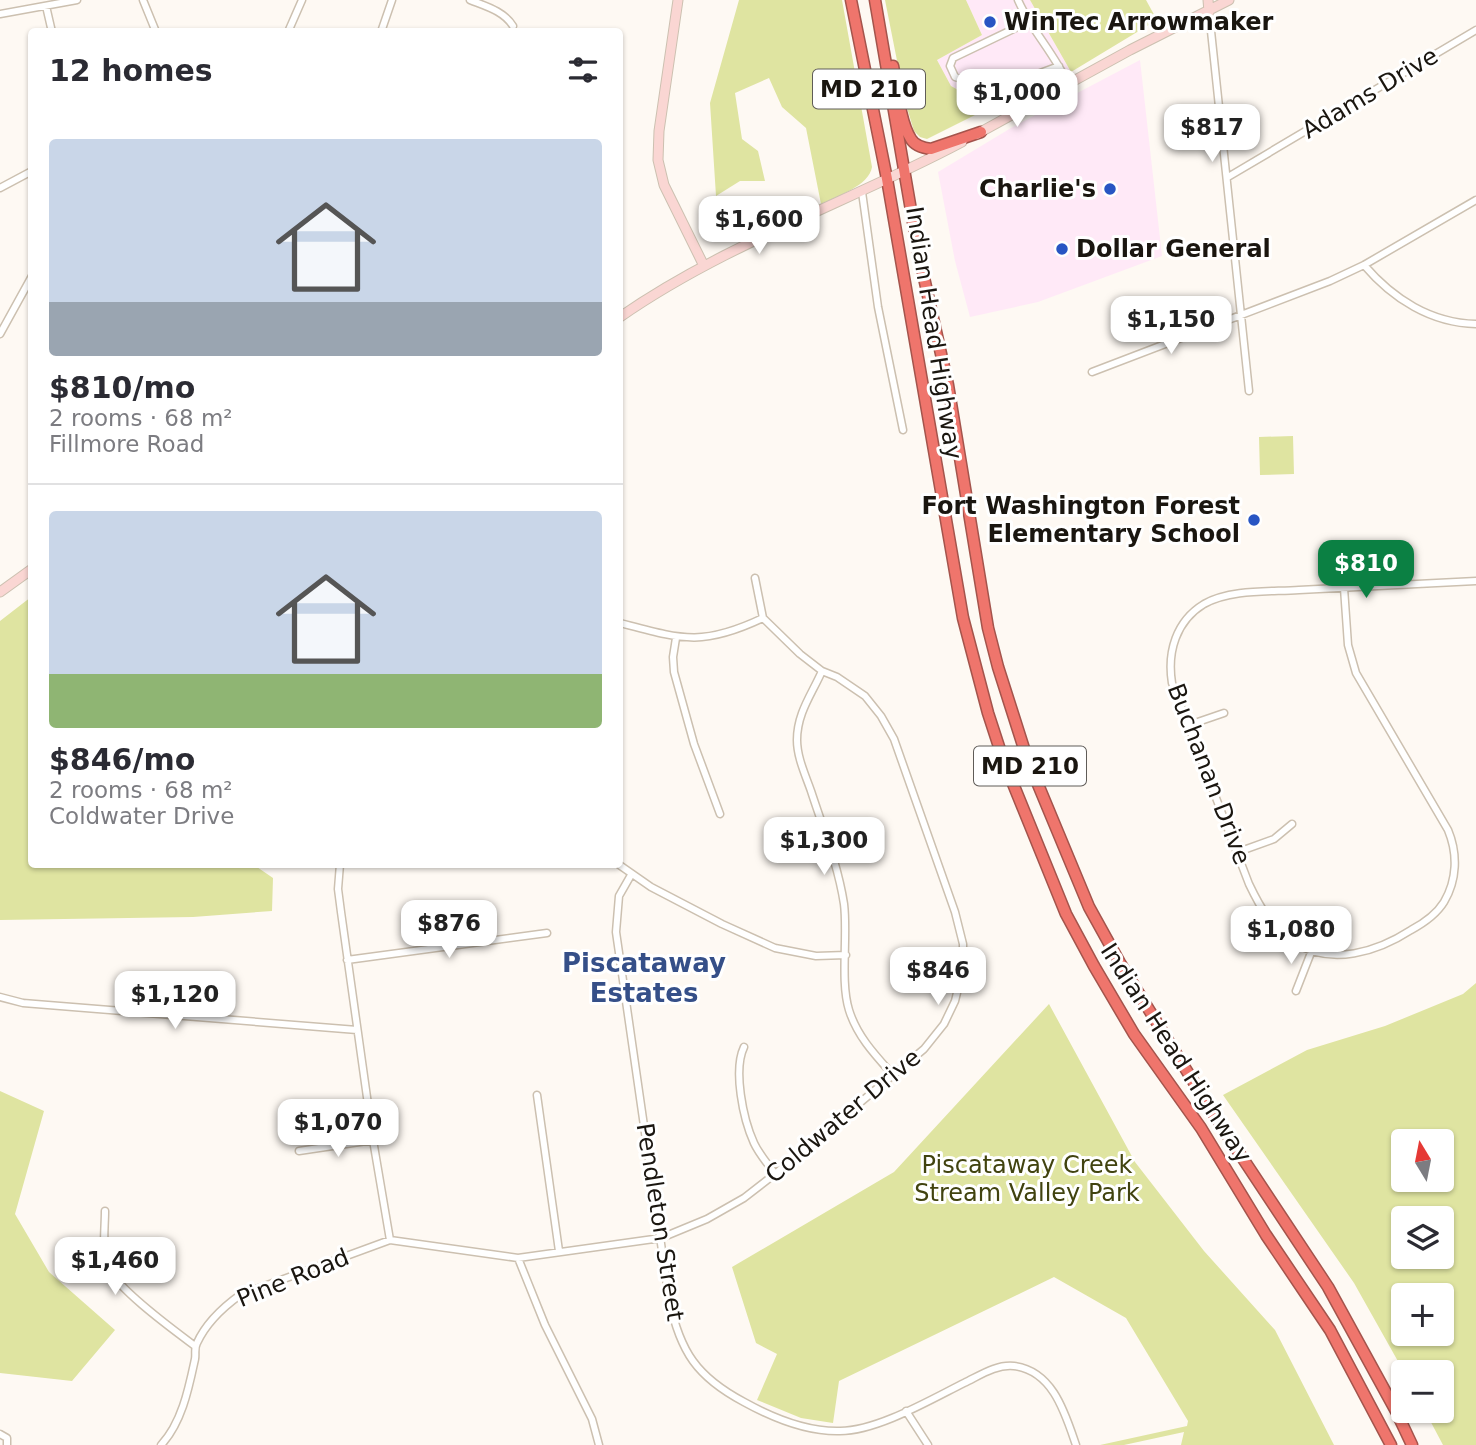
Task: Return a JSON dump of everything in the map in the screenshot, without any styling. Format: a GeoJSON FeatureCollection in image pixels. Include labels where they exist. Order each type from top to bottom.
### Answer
{"type":"FeatureCollection","features":[{"type":"Feature","properties":{"kind":"highway","name":"Indian Head Highway"},"geometry":{"type":"LineString","coordinates":[[851,0],[887,179],[962,618],[988,713],[1021,806],[1066,914],[1099,976],[1134,1034],[1201,1128],[1266,1235],[1330,1330],[1391,1445]]}},
{"type":"Feature","properties":{"kind":"highway","name":"Indian Head Highway"},"geometry":{"type":"LineString","coordinates":[[875,1],[903,171],[948,385],[988,628],[1027,758],[1089,907],[1120,963],[1250,1171],[1328,1287],[1412,1445]]}},
{"type":"Feature","properties":{"kind":"highway"},"geometry":{"type":"LineString","coordinates":[[875,1],[910,138],[922,147],[930,149],[981,132]]}},
{"type":"Feature","properties":{"kind":"main road"},"geometry":{"type":"LineString","coordinates":[[678,0],[659,131],[659,160],[664,185],[704,266]]}},
{"type":"Feature","properties":{"kind":"main road"},"geometry":{"type":"LineString","coordinates":[[1208,0],[1209,12]]}},
{"type":"Feature","properties":{"kind":"main road"},"geometry":{"type":"LineString","coordinates":[[623,315],[704,266],[862,192],[981,132],[1068,83],[1229,0]]}},
{"type":"Feature","properties":{"kind":"main road"},"geometry":{"type":"LineString","coordinates":[[0,592],[28,572]]}},
{"type":"Feature","properties":{"kind":"street"},"geometry":{"type":"LineString","coordinates":[[0,14],[77,0]]}},
{"type":"Feature","properties":{"kind":"street"},"geometry":{"type":"LineString","coordinates":[[143,0],[154,28]]}},
{"type":"Feature","properties":{"kind":"street"},"geometry":{"type":"LineString","coordinates":[[290,28],[302,0]]}},
{"type":"Feature","properties":{"kind":"street"},"geometry":{"type":"LineString","coordinates":[[382,28],[392,0]]}},
{"type":"Feature","properties":{"kind":"street"},"geometry":{"type":"LineString","coordinates":[[470,0],[493,10],[513,26]]}},
{"type":"Feature","properties":{"kind":"street"},"geometry":{"type":"LineString","coordinates":[[1018,0],[1028,22],[1068,83]]}},
{"type":"Feature","properties":{"kind":"street"},"geometry":{"type":"LineString","coordinates":[[46,6],[51,28]]}},
{"type":"Feature","properties":{"kind":"street"},"geometry":{"type":"LineString","coordinates":[[1209,12],[1249,391]]}},
{"type":"Feature","properties":{"kind":"street"},"geometry":{"type":"LineString","coordinates":[[1028,22],[953,58],[950,66],[955,77],[997,89],[1059,66]]}},
{"type":"Feature","properties":{"kind":"street","name":"Adams Drive"},"geometry":{"type":"LineString","coordinates":[[1228,177],[1476,30]]}},
{"type":"Feature","properties":{"kind":"street"},"geometry":{"type":"LineString","coordinates":[[0,188],[28,172]]}},
{"type":"Feature","properties":{"kind":"street"},"geometry":{"type":"LineString","coordinates":[[862,192],[878,307],[903,430]]}},
{"type":"Feature","properties":{"kind":"street"},"geometry":{"type":"LineString","coordinates":[[1093,372],[1330,281],[1364,265],[1476,200]]}},
{"type":"Feature","properties":{"kind":"street"},"geometry":{"type":"LineString","coordinates":[[1364,265],[1391,291],[1427,314],[1455,323],[1476,324]]}},
{"type":"Feature","properties":{"kind":"street"},"geometry":{"type":"LineString","coordinates":[[0,334],[2,325],[28,283]]}},
{"type":"Feature","properties":{"kind":"street"},"geometry":{"type":"LineString","coordinates":[[623,624],[676,638],[702,638],[724,634],[762,618],[755,578]]}},
{"type":"Feature","properties":{"kind":"street","name":"Buchanan Drive"},"geometry":{"type":"LineString","coordinates":[[1345,588],[1348,645],[1353,666],[1448,830],[1452,840],[1455,869],[1443,903],[1433,916],[1374,950],[1334,954],[1312,950],[1295,943],[1263,912],[1249,884],[1175,690],[1170,669],[1172,646],[1194,611],[1228,596],[1255,593],[1476,580]]}},
{"type":"Feature","properties":{"kind":"street","name":"Coldwater Drive"},"geometry":{"type":"LineString","coordinates":[[390,1240],[518,1258],[661,1238],[724,1211],[775,1174],[924,1049],[951,1011],[961,980],[963,944],[955,912],[894,739],[865,696],[837,677],[822,671],[762,618]]}},
{"type":"Feature","properties":{"kind":"street"},"geometry":{"type":"LineString","coordinates":[[676,638],[674,672],[694,744],[720,814]]}},
{"type":"Feature","properties":{"kind":"street"},"geometry":{"type":"LineString","coordinates":[[822,671],[801,715],[797,733],[798,752],[839,883],[846,927],[845,990],[852,1019],[864,1041],[893,1075]]}},
{"type":"Feature","properties":{"kind":"street"},"geometry":{"type":"LineString","coordinates":[[1189,726],[1224,713]]}},
{"type":"Feature","properties":{"kind":"street"},"geometry":{"type":"LineString","coordinates":[[1238,852],[1274,839],[1292,824]]}},
{"type":"Feature","properties":{"kind":"street"},"geometry":{"type":"LineString","coordinates":[[340,868],[338,889],[347,960],[390,1240]]}},
{"type":"Feature","properties":{"kind":"street"},"geometry":{"type":"LineString","coordinates":[[623,868],[722,924],[775,948],[816,956],[846,955]]}},
{"type":"Feature","properties":{"kind":"street","name":"Pendleton Street"},"geometry":{"type":"LineString","coordinates":[[631,875],[619,896],[616,932],[669,1299],[679,1338],[698,1370],[718,1387],[774,1416],[815,1429],[853,1430],[906,1412],[997,1367],[1020,1367],[1039,1377],[1052,1389],[1060,1402],[1076,1445]]}},
{"type":"Feature","properties":{"kind":"street"},"geometry":{"type":"LineString","coordinates":[[347,960],[547,933]]}},
{"type":"Feature","properties":{"kind":"street"},"geometry":{"type":"LineString","coordinates":[[1296,991],[1312,950]]}},
{"type":"Feature","properties":{"kind":"street"},"geometry":{"type":"LineString","coordinates":[[0,996],[23,1003],[357,1030]]}},
{"type":"Feature","properties":{"kind":"street"},"geometry":{"type":"LineString","coordinates":[[744,1047],[739,1068],[748,1130],[755,1146],[775,1174]]}},
{"type":"Feature","properties":{"kind":"street"},"geometry":{"type":"LineString","coordinates":[[537,1095],[559,1251]]}},
{"type":"Feature","properties":{"kind":"street"},"geometry":{"type":"LineString","coordinates":[[299,1151],[373,1140]]}},
{"type":"Feature","properties":{"kind":"street"},"geometry":{"type":"LineString","coordinates":[[105,1211],[105,1254],[110,1271],[166,1325],[195,1346]]}},
{"type":"Feature","properties":{"kind":"street","name":"Pine Road"},"geometry":{"type":"LineString","coordinates":[[161,1445],[172,1430],[184,1402],[196,1355],[195,1346],[212,1319],[240,1295],[390,1240]]}},
{"type":"Feature","properties":{"kind":"street"},"geometry":{"type":"LineString","coordinates":[[518,1258],[545,1325],[592,1419],[599,1445]]}},
{"type":"Feature","properties":{"kind":"street"},"geometry":{"type":"LineString","coordinates":[[906,1412],[928,1445]]}},
{"type":"Feature","properties":{"kind":"street"},"geometry":{"type":"LineString","coordinates":[[0,1434],[7,1438],[7,1445]]}},
{"type":"Feature","properties":{"kind":"shaded area"},"geometry":{"type":"Polygon","coordinates":[[[966,0],[1030,0],[1071,72],[996,112],[951,86],[937,60],[982,35],[966,0]]]}},
{"type":"Feature","properties":{"kind":"shaded area"},"geometry":{"type":"Polygon","coordinates":[[[1140,60],[1162,256],[1038,302],[970,317],[955,261],[938,172],[1011,128],[1140,60]]]}},
{"type":"Feature","properties":{"kind":"green space"},"geometry":{"type":"Polygon","coordinates":[[[739,0],[842,0],[872,167],[865,180],[851,190],[821,204],[806,128],[782,107],[769,78],[735,93],[742,139],[758,151],[765,181],[740,181],[716,196],[710,103],[739,0]]]}},
{"type":"Feature","properties":{"kind":"green space"},"geometry":{"type":"Polygon","coordinates":[[[885,0],[966,0],[982,35],[937,60],[951,86],[976,100],[975,115],[927,139],[914,131],[905,101],[885,0]]]}},
{"type":"Feature","properties":{"kind":"green space"},"geometry":{"type":"Polygon","coordinates":[[[1030,0],[1146,0],[1157,20],[1071,72],[1030,0]]]}},
{"type":"Feature","properties":{"kind":"green space"},"geometry":{"type":"Polygon","coordinates":[[[1293,436],[1294,474],[1260,475],[1259,437],[1293,436]]]}},
{"type":"Feature","properties":{"kind":"green space"},"geometry":{"type":"Polygon","coordinates":[[[28,599],[28,868],[258,868],[273,878],[272,911],[193,917],[0,920],[0,621],[28,599]]]}},
{"type":"Feature","properties":{"kind":"green space"},"geometry":{"type":"Polygon","coordinates":[[[1476,983],[1476,1445],[1443,1445],[1431,1423],[1454,1423],[1454,1360],[1397,1360],[1354,1283],[1223,1095],[1307,1050],[1385,1026],[1463,994],[1476,983]]]}},
{"type":"Feature","properties":{"kind":"green space","name":"Piscataway Creek Stream Valley Park"},"geometry":{"type":"Polygon","coordinates":[[[1049,1004],[1135,1162],[1204,1251],[1275,1330],[1334,1445],[1181,1445],[1184,1432],[1124,1445],[1100,1445],[1187,1426],[1188,1421],[1126,1318],[1054,1277],[839,1381],[833,1423],[801,1418],[757,1400],[777,1354],[756,1343],[732,1267],[894,1172],[1049,1004]]]}},
{"type":"Feature","properties":{"kind":"green space"},"geometry":{"type":"Polygon","coordinates":[[[0,1091],[44,1111],[15,1214],[49,1272],[115,1330],[72,1381],[0,1373],[0,1091]]]}},
{"type":"Feature","properties":{"kind":"place","name":"WinTec Arrowmaker"},"geometry":{"type":"Point","coordinates":[990,22]}},
{"type":"Feature","properties":{"kind":"place","name":"Charlie's"},"geometry":{"type":"Point","coordinates":[1110,189]}},
{"type":"Feature","properties":{"kind":"place","name":"Dollar General"},"geometry":{"type":"Point","coordinates":[1062,249]}},
{"type":"Feature","properties":{"kind":"place","name":"Fort Washington Forest Elementary School"},"geometry":{"type":"Point","coordinates":[1254,520]}},
{"type":"Feature","properties":{"kind":"district","name":"Piscataway Estates"},"geometry":{"type":"Point","coordinates":[644,978]}}]}
